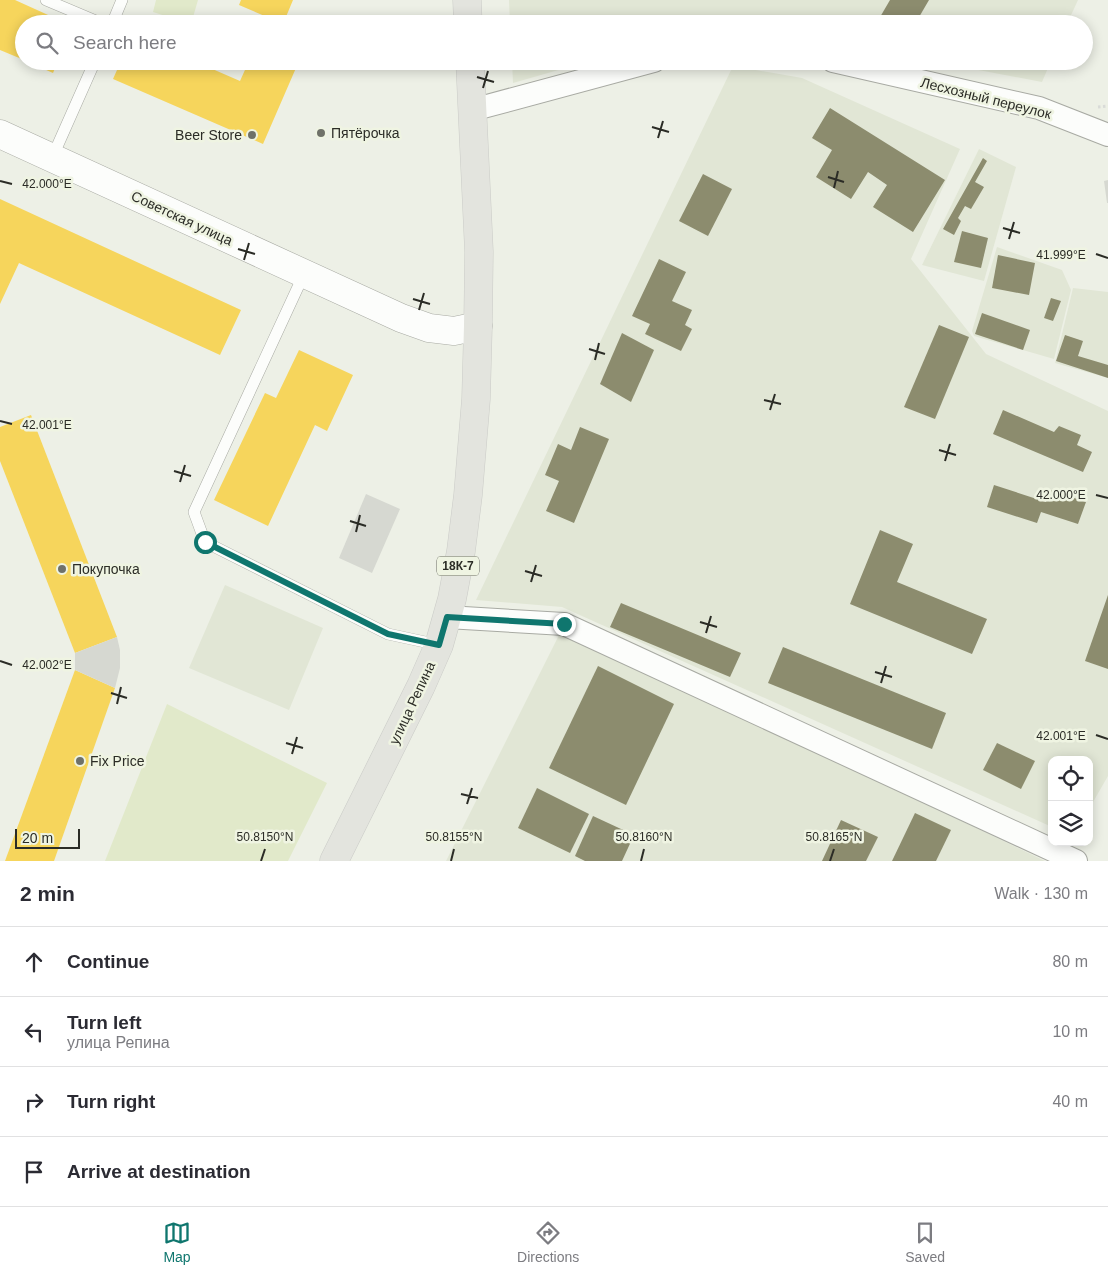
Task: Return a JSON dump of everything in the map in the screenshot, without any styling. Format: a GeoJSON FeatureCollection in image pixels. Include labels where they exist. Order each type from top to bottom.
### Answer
{"type":"FeatureCollection","features":[{"type":"Feature","properties":{"kind":"main road"},"geometry":{"type":"LineString","coordinates":[[467,0],[468,15]]}},
{"type":"Feature","properties":{"kind":"main road","name":"18К-7"},"geometry":{"type":"LineString","coordinates":[[470,70],[479,252],[478,326]]}},
{"type":"Feature","properties":{"kind":"main road","name":"Советская улица"},"geometry":{"type":"LineString","coordinates":[[0,134],[401,318],[430,328],[454,331],[478,326]]}},
{"type":"Feature","properties":{"kind":"main road","name":"улица Репина"},"geometry":{"type":"LineString","coordinates":[[334,861],[421,686],[439,645],[452,599],[461,551],[468,495],[476,399],[478,326]]}},
{"type":"Feature","properties":{"kind":"street"},"geometry":{"type":"LineString","coordinates":[[472,110],[621,70]]}},
{"type":"Feature","properties":{"kind":"street","name":"Лесхозный переулок"},"geometry":{"type":"LineString","coordinates":[[872,70],[1039,108],[1108,135]]}},
{"type":"Feature","properties":{"kind":"street"},"geometry":{"type":"LineString","coordinates":[[447,617],[564,624],[1076,861]]}},
{"type":"Feature","properties":{"kind":"lane"},"geometry":{"type":"LineString","coordinates":[[46,0],[82,15]]}},
{"type":"Feature","properties":{"kind":"lane"},"geometry":{"type":"LineString","coordinates":[[116,15],[122,0]]}},
{"type":"Feature","properties":{"kind":"lane"},"geometry":{"type":"LineString","coordinates":[[52,158],[91,70]]}},
{"type":"Feature","properties":{"kind":"lane"},"geometry":{"type":"LineString","coordinates":[[304,274],[194,512],[205,542],[388,634],[439,645]]}},
{"type":"Feature","properties":{"kind":"shaded area"},"geometry":{"type":"Polygon","coordinates":[[[509,0],[1078,0],[1071,15],[510,15],[509,0]]]}},
{"type":"Feature","properties":{"kind":"shaded area"},"geometry":{"type":"Polygon","coordinates":[[[512,70],[558,70],[513,83],[512,70]]]}},
{"type":"Feature","properties":{"kind":"shaded area"},"geometry":{"type":"Polygon","coordinates":[[[731,70],[756,70],[802,78],[960,149],[911,259],[986,354],[1108,411],[1108,776],[1093,802],[1093,756],[1048,756],[1048,825],[562,607],[476,600],[731,70]]]}},
{"type":"Feature","properties":{"kind":"shaded area"},"geometry":{"type":"Polygon","coordinates":[[[979,70],[1047,70],[1042,82],[979,70]]]}},
{"type":"Feature","properties":{"kind":"shaded area"},"geometry":{"type":"Polygon","coordinates":[[[979,149],[1016,167],[984,281],[922,265],[979,149]]]}},
{"type":"Feature","properties":{"kind":"shaded area"},"geometry":{"type":"Polygon","coordinates":[[[997,247],[1062,270],[1071,290],[1054,359],[974,336],[972,331],[997,247]]]}},
{"type":"Feature","properties":{"kind":"shaded area"},"geometry":{"type":"Polygon","coordinates":[[[1073,288],[1108,292],[1108,378],[1055,363],[1073,288]]]}},
{"type":"Feature","properties":{"kind":"shaded area"},"geometry":{"type":"Polygon","coordinates":[[[225,585],[323,628],[289,710],[189,668],[225,585]]]}},
{"type":"Feature","properties":{"kind":"shaded area"},"geometry":{"type":"Polygon","coordinates":[[[559,635],[600,647],[1045,861],[446,861],[559,635]]]}},
{"type":"Feature","properties":{"kind":"green space"},"geometry":{"type":"Polygon","coordinates":[[[156,0],[198,0],[194,15],[162,15],[153,12],[156,0]]]}},
{"type":"Feature","properties":{"kind":"green space"},"geometry":{"type":"Polygon","coordinates":[[[167,704],[327,783],[288,861],[105,861],[167,704]]]}},
{"type":"Feature","properties":{"kind":"building: Homes"},"geometry":{"type":"Polygon","coordinates":[[[0,0],[15,0],[48,15],[15,15],[15,56],[0,50],[0,0]]]}},
{"type":"Feature","properties":{"kind":"building: Homes"},"geometry":{"type":"Polygon","coordinates":[[[241,0],[293,0],[287,15],[262,15],[239,5],[241,0]]]}},
{"type":"Feature","properties":{"kind":"building: Homes"},"geometry":{"type":"Polygon","coordinates":[[[117,70],[215,70],[240,81],[245,70],[295,70],[263,144],[113,79],[117,70]]]}},
{"type":"Feature","properties":{"kind":"building: Homes"},"geometry":{"type":"Polygon","coordinates":[[[0,199],[241,310],[220,355],[19,263],[0,304],[0,199]]]}},
{"type":"Feature","properties":{"kind":"building: Homes"},"geometry":{"type":"Polygon","coordinates":[[[299,350],[353,375],[327,431],[315,425],[268,526],[214,500],[265,393],[276,398],[299,350]]]}},
{"type":"Feature","properties":{"kind":"building: Homes"},"geometry":{"type":"Polygon","coordinates":[[[31,415],[117,637],[75,653],[0,461],[0,427],[31,415]]]}},
{"type":"Feature","properties":{"kind":"building: Homes"},"geometry":{"type":"Polygon","coordinates":[[[75,670],[115,688],[54,861],[5,861],[75,670]]]}},
{"type":"Feature","properties":{"kind":"building: Industry"},"geometry":{"type":"Polygon","coordinates":[[[890,0],[929,0],[920,15],[881,15],[890,0]]]}},
{"type":"Feature","properties":{"kind":"building: Industry"},"geometry":{"type":"Polygon","coordinates":[[[830,108],[945,180],[913,232],[873,207],[887,185],[868,172],[851,199],[816,177],[832,150],[812,138],[830,108]]]}},
{"type":"Feature","properties":{"kind":"building: Industry"},"geometry":{"type":"Polygon","coordinates":[[[983,158],[987,161],[975,182],[984,187],[971,209],[965,206],[958,218],[961,221],[954,235],[943,229],[983,158]]]}},
{"type":"Feature","properties":{"kind":"building: Industry"},"geometry":{"type":"Polygon","coordinates":[[[703,174],[732,189],[708,236],[679,221],[703,174]]]}},
{"type":"Feature","properties":{"kind":"building: Industry"},"geometry":{"type":"Polygon","coordinates":[[[962,231],[988,238],[981,268],[954,262],[962,231]]]}},
{"type":"Feature","properties":{"kind":"building: Industry"},"geometry":{"type":"Polygon","coordinates":[[[998,255],[1035,263],[1029,295],[992,288],[998,255]]]}},
{"type":"Feature","properties":{"kind":"building: Industry"},"geometry":{"type":"Polygon","coordinates":[[[659,259],[686,272],[672,301],[692,310],[685,325],[692,329],[681,351],[645,334],[650,324],[632,316],[659,259]]]}},
{"type":"Feature","properties":{"kind":"building: Industry"},"geometry":{"type":"Polygon","coordinates":[[[1051,298],[1061,301],[1053,321],[1044,318],[1051,298]]]}},
{"type":"Feature","properties":{"kind":"building: Industry"},"geometry":{"type":"Polygon","coordinates":[[[982,313],[1030,330],[1023,350],[975,334],[982,313]]]}},
{"type":"Feature","properties":{"kind":"building: Industry"},"geometry":{"type":"Polygon","coordinates":[[[939,325],[969,337],[935,419],[904,407],[939,325]]]}},
{"type":"Feature","properties":{"kind":"building: Industry"},"geometry":{"type":"Polygon","coordinates":[[[622,333],[654,350],[631,402],[600,384],[622,333]]]}},
{"type":"Feature","properties":{"kind":"building: Industry"},"geometry":{"type":"Polygon","coordinates":[[[1065,335],[1083,341],[1078,356],[1108,365],[1108,378],[1056,361],[1065,335]]]}},
{"type":"Feature","properties":{"kind":"building: Industry"},"geometry":{"type":"Polygon","coordinates":[[[1003,410],[1054,432],[1059,426],[1081,435],[1077,445],[1092,452],[1083,472],[993,434],[1003,410]]]}},
{"type":"Feature","properties":{"kind":"building: Industry"},"geometry":{"type":"Polygon","coordinates":[[[580,427],[609,439],[574,523],[546,511],[559,481],[545,475],[558,444],[571,450],[580,427]]]}},
{"type":"Feature","properties":{"kind":"building: Industry"},"geometry":{"type":"Polygon","coordinates":[[[994,485],[1046,502],[1050,490],[1086,502],[1078,524],[1041,512],[1037,523],[987,507],[994,485]]]}},
{"type":"Feature","properties":{"kind":"building: Industry"},"geometry":{"type":"Polygon","coordinates":[[[880,530],[913,544],[897,582],[987,619],[972,654],[850,604],[880,530]]]}},
{"type":"Feature","properties":{"kind":"building: Industry"},"geometry":{"type":"Polygon","coordinates":[[[1108,595],[1108,669],[1085,661],[1108,595]]]}},
{"type":"Feature","properties":{"kind":"building: Industry"},"geometry":{"type":"Polygon","coordinates":[[[621,603],[741,653],[730,677],[610,627],[621,603]]]}},
{"type":"Feature","properties":{"kind":"building: Industry"},"geometry":{"type":"Polygon","coordinates":[[[783,647],[946,713],[932,749],[768,683],[783,647]]]}},
{"type":"Feature","properties":{"kind":"building: Industry"},"geometry":{"type":"Polygon","coordinates":[[[598,666],[674,704],[626,805],[549,768],[598,666]]]}},
{"type":"Feature","properties":{"kind":"building: Industry"},"geometry":{"type":"Polygon","coordinates":[[[997,743],[1035,761],[1021,789],[983,770],[997,743]]]}},
{"type":"Feature","properties":{"kind":"building: Industry"},"geometry":{"type":"Polygon","coordinates":[[[537,788],[589,814],[570,853],[518,828],[537,788]]]}},
{"type":"Feature","properties":{"kind":"building: Industry"},"geometry":{"type":"Polygon","coordinates":[[[915,813],[951,830],[936,861],[892,861],[915,813]]]}},
{"type":"Feature","properties":{"kind":"building: Industry"},"geometry":{"type":"Polygon","coordinates":[[[593,816],[634,835],[622,861],[585,861],[575,856],[593,816]]]}},
{"type":"Feature","properties":{"kind":"building: Industry"},"geometry":{"type":"Polygon","coordinates":[[[841,820],[878,837],[866,861],[822,861],[841,820]]]}},
{"type":"Feature","properties":{"kind":"building: Other"},"geometry":{"type":"Polygon","coordinates":[[[1108,180],[1108,203],[1107,203],[1104,181],[1108,180]]]}},
{"type":"Feature","properties":{"kind":"building: Other"},"geometry":{"type":"Polygon","coordinates":[[[366,494],[400,509],[372,573],[339,558],[366,494]]]}},
{"type":"Feature","properties":{"kind":"building: Other"},"geometry":{"type":"Polygon","coordinates":[[[117,637],[120,650],[120,668],[115,688],[75,670],[75,653],[117,637]]]}},
{"type":"Feature","properties":{"kind":"place","name":"Пятёрочка"},"geometry":{"type":"Point","coordinates":[321,133]}},
{"type":"Feature","properties":{"kind":"place","name":"Beer Store"},"geometry":{"type":"Point","coordinates":[252,135]}},
{"type":"Feature","properties":{"kind":"place","name":"Покупочка"},"geometry":{"type":"Point","coordinates":[62,569]}},
{"type":"Feature","properties":{"kind":"place","name":"Fix Price"},"geometry":{"type":"Point","coordinates":[80,761]}},
{"type":"Feature","properties":{"kind":"route"},"geometry":{"type":"LineString","coordinates":[[205,542],[388,634],[439,645],[447,617],[564,624]]}}]}
